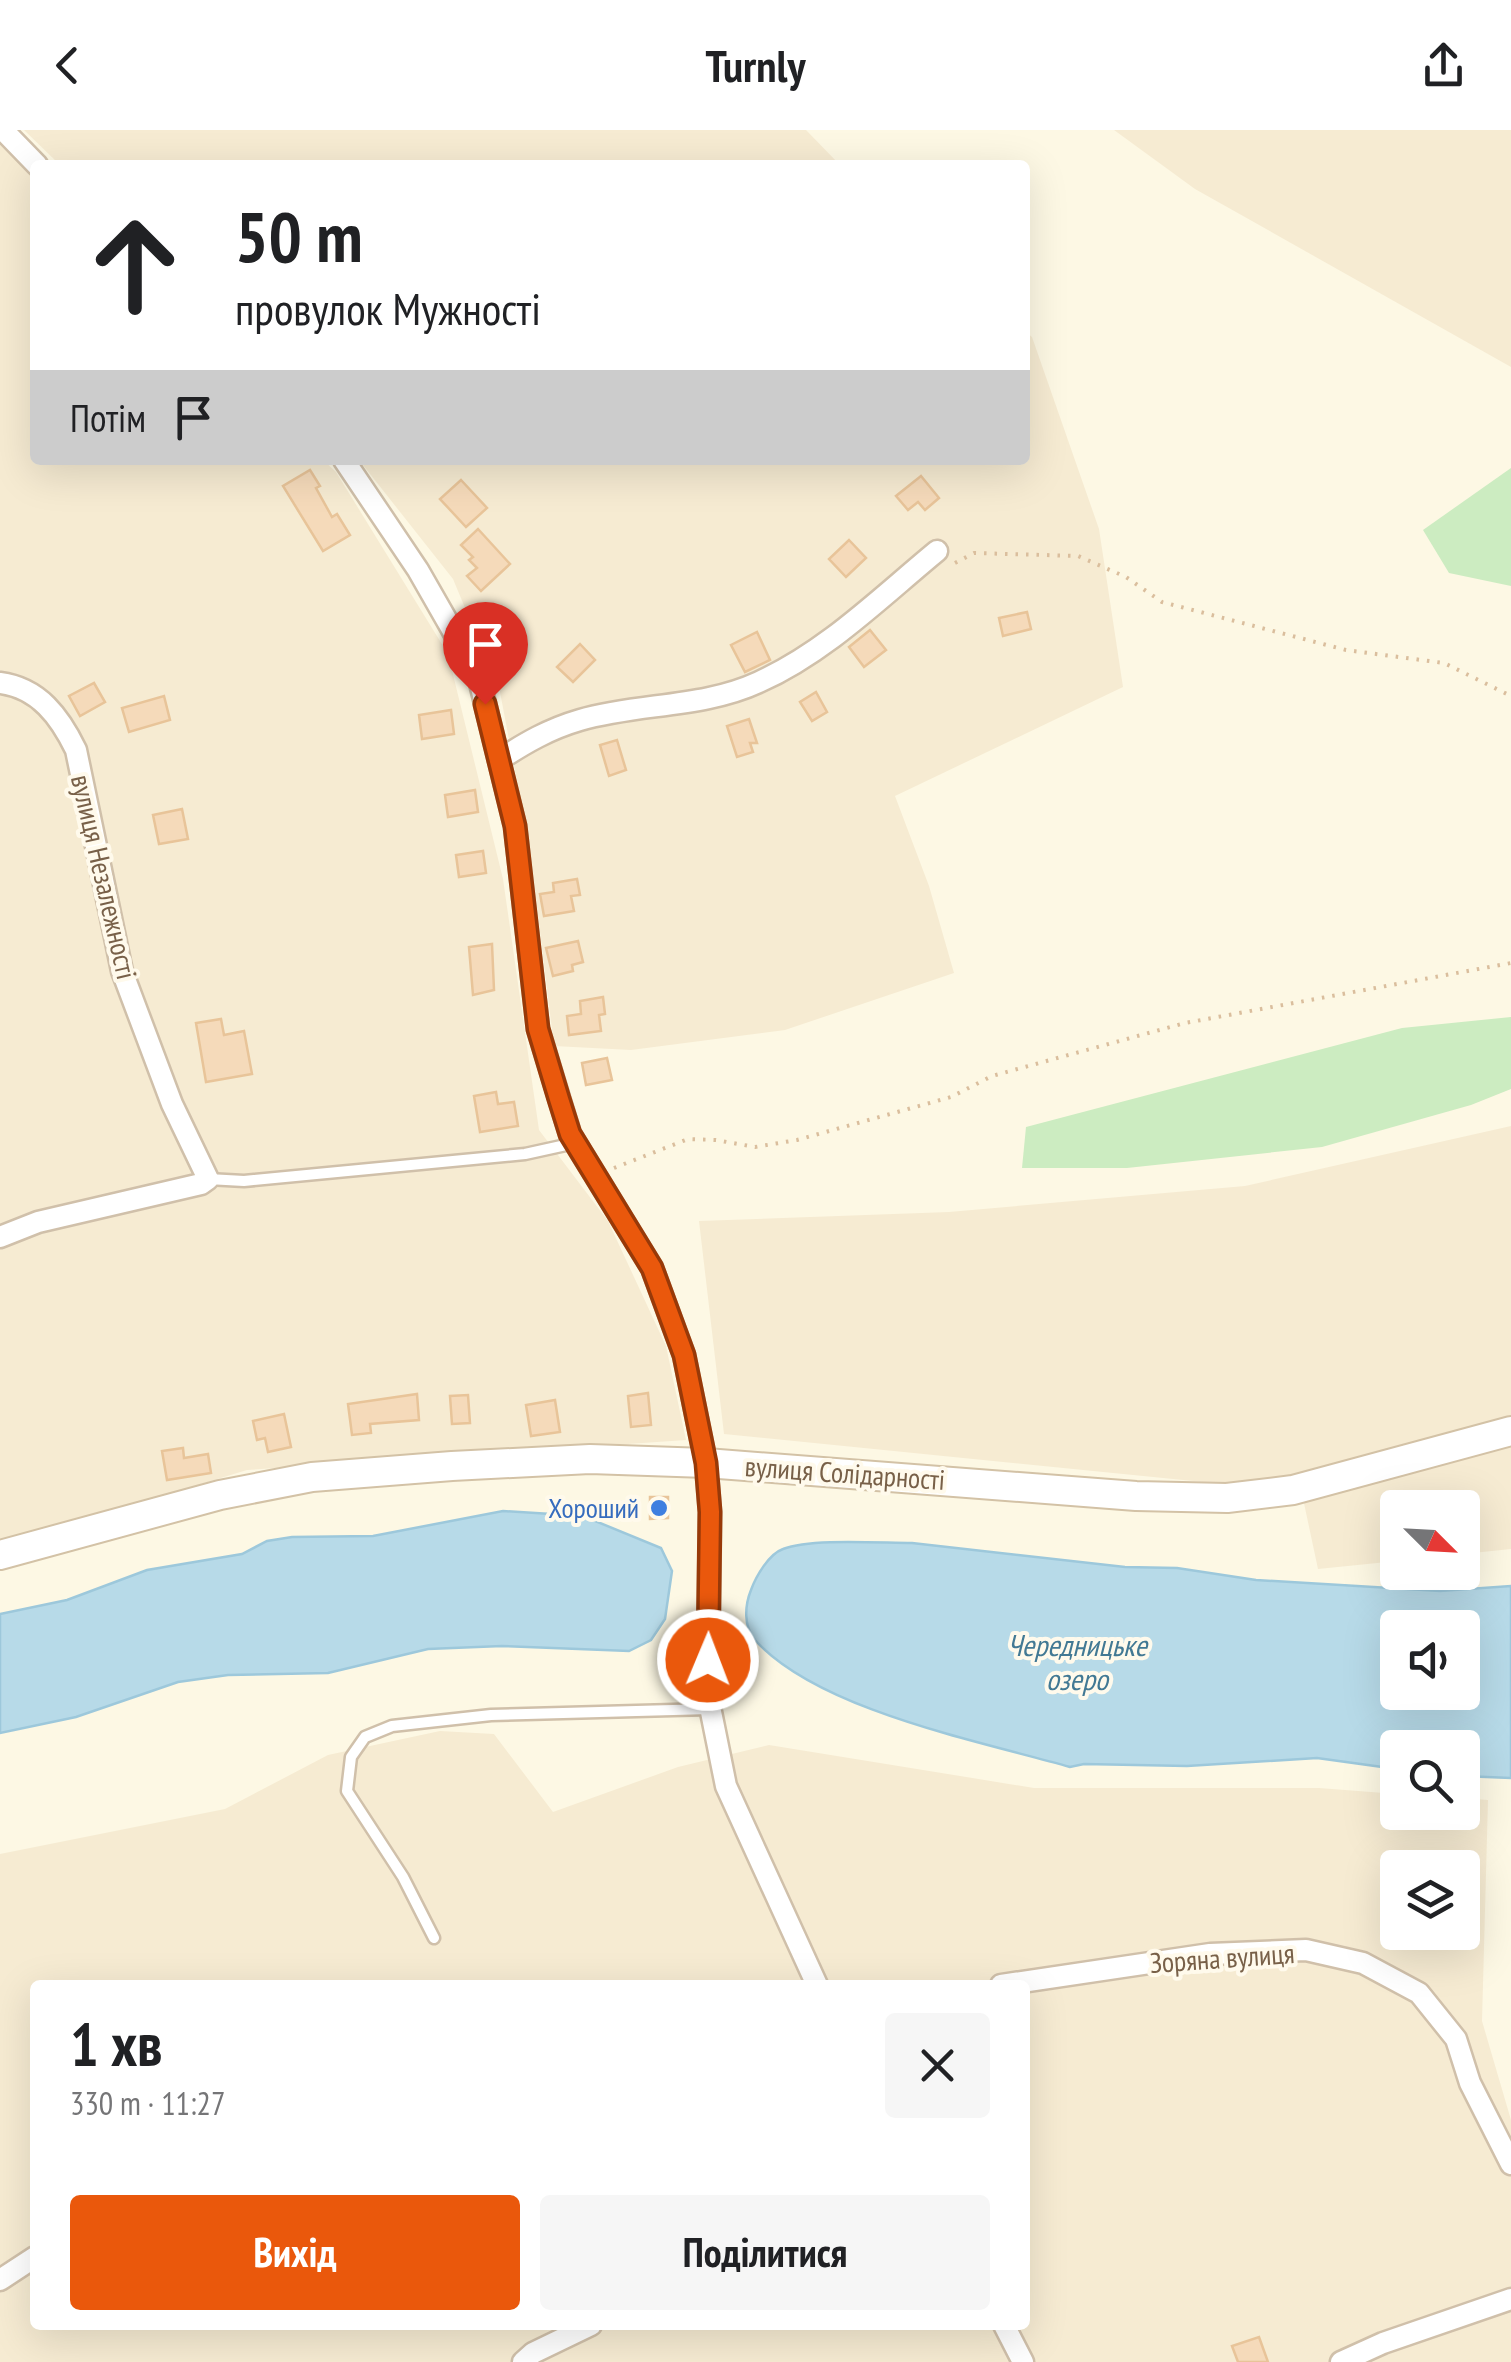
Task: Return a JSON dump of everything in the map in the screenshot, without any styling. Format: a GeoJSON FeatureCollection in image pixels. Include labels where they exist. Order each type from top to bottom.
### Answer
{"type":"FeatureCollection","features":[{"type":"Feature","properties":{"kind":"main road","name":"вулиця Солідарності"},"geometry":{"type":"LineString","coordinates":[[0,1555],[204,1499],[312,1478],[452,1466],[590,1459],[706,1463],[1136,1496],[1228,1498],[1293,1490],[1511,1431]]}},
{"type":"Feature","properties":{"kind":"street"},"geometry":{"type":"LineString","coordinates":[[3,130],[32,160]]}},
{"type":"Feature","properties":{"kind":"street"},"geometry":{"type":"LineString","coordinates":[[347,465],[418,570],[478,675],[515,826],[538,1029],[576,1143],[652,1268],[684,1355],[706,1463],[710,1512],[708,1697],[726,1786],[816,1980]]}},
{"type":"Feature","properties":{"kind":"street"},"geometry":{"type":"LineString","coordinates":[[499,760],[540,734],[584,718],[692,702],[757,683],[810,654],[937,551]]}},
{"type":"Feature","properties":{"kind":"street","name":"вулиця Незалежності"},"geometry":{"type":"LineString","coordinates":[[0,682],[20,686],[61,718],[76,750],[122,971],[172,1104],[208,1179]]}},
{"type":"Feature","properties":{"kind":"street"},"geometry":{"type":"LineString","coordinates":[[0,1236],[38,1222],[201,1184],[208,1179]]}},
{"type":"Feature","properties":{"kind":"street","name":"Зоряна вулиця"},"geometry":{"type":"LineString","coordinates":[[1030,1981],[1210,1954],[1306,1950],[1363,1963],[1420,1994],[1456,2039],[1470,2084],[1511,2164]]}},
{"type":"Feature","properties":{"kind":"street"},"geometry":{"type":"LineString","coordinates":[[0,2280],[30,2260]]}},
{"type":"Feature","properties":{"kind":"street"},"geometry":{"type":"LineString","coordinates":[[1341,2362],[1382,2343],[1511,2299]]}},
{"type":"Feature","properties":{"kind":"street"},"geometry":{"type":"LineString","coordinates":[[523,2362],[533,2352],[580,2330]]}},
{"type":"Feature","properties":{"kind":"street"},"geometry":{"type":"LineString","coordinates":[[1007,2330],[1023,2362]]}},
{"type":"Feature","properties":{"kind":"lane"},"geometry":{"type":"LineString","coordinates":[[208,1179],[244,1182],[525,1154],[576,1143]]}},
{"type":"Feature","properties":{"kind":"lane"},"geometry":{"type":"LineString","coordinates":[[434,1938],[403,1876],[347,1791],[351,1757],[365,1737],[392,1726],[491,1715],[711,1709]]}},
{"type":"Feature","properties":{"kind":"path"},"geometry":{"type":"LineString","coordinates":[[956,562],[974,554],[1078,556],[1126,577],[1162,602],[1346,650],[1444,664],[1511,696]]}},
{"type":"Feature","properties":{"kind":"path"},"geometry":{"type":"LineString","coordinates":[[595,1175],[688,1138],[755,1147],[797,1140],[950,1096],[992,1076],[1185,1023],[1511,963]]}},
{"type":"Feature","properties":{"kind":"shaded area"},"geometry":{"type":"Polygon","coordinates":[[[24,130],[806,130],[835,160],[55,160],[24,130]]]}},
{"type":"Feature","properties":{"kind":"shaded area"},"geometry":{"type":"Polygon","coordinates":[[[1114,130],[1511,130],[1511,367],[1195,189],[1114,130]]]}},
{"type":"Feature","properties":{"kind":"shaded area"},"geometry":{"type":"Polygon","coordinates":[[[0,143],[30,172],[30,465],[328,465],[448,654],[503,879],[539,1130],[608,1221],[666,1346],[686,1440],[247,1470],[0,1545],[0,143]]]}},
{"type":"Feature","properties":{"kind":"shaded area"},"geometry":{"type":"Polygon","coordinates":[[[1030,335],[1099,529],[1123,687],[895,796],[929,886],[954,973],[785,1030],[631,1050],[554,1046],[530,850],[500,692],[453,579],[363,465],[1030,465],[1030,335]]]}},
{"type":"Feature","properties":{"kind":"shaded area"},"geometry":{"type":"Polygon","coordinates":[[[1511,1126],[1511,1549],[1480,1552],[1480,1490],[1380,1490],[1380,1563],[1318,1569],[1298,1475],[1223,1484],[724,1434],[699,1221],[949,1212],[1245,1186],[1511,1126]]]}},
{"type":"Feature","properties":{"kind":"shaded area"},"geometry":{"type":"Polygon","coordinates":[[[440,1731],[494,1734],[553,1812],[678,1767],[769,1745],[1034,1788],[1319,1788],[1380,1793],[1380,1830],[1480,1830],[1480,1799],[1488,1800],[1482,2021],[1511,2120],[1511,2362],[0,2362],[0,1854],[225,1809],[328,1755],[440,1731]]]}},
{"type":"Feature","properties":{"kind":"green space"},"geometry":{"type":"Polygon","coordinates":[[[1511,468],[1511,586],[1449,573],[1423,530],[1511,468]]]}},
{"type":"Feature","properties":{"kind":"green space"},"geometry":{"type":"Polygon","coordinates":[[[1511,1017],[1511,1089],[1471,1105],[1322,1147],[1127,1168],[1022,1168],[1026,1127],[1402,1028],[1511,1017]]]}},
{"type":"Feature","properties":{"kind":"water"},"geometry":{"type":"Polygon","coordinates":[[[503,1511],[583,1516],[661,1548],[672,1571],[665,1619],[651,1640],[629,1651],[502,1646],[428,1649],[328,1673],[228,1675],[178,1682],[76,1717],[0,1733],[0,1614],[67,1600],[147,1570],[242,1554],[267,1541],[373,1536],[503,1511]]]}},
{"type":"Feature","properties":{"kind":"water","name":"Чередницьке озеро"},"geometry":{"type":"Polygon","coordinates":[[[912,1543],[1380,1590],[1480,1590],[1511,1586],[1511,1778],[1480,1777],[1480,1730],[1380,1730],[1380,1767],[1317,1758],[1187,1766],[1070,1767],[902,1720],[818,1686],[783,1664],[755,1640],[748,1628],[749,1596],[768,1560],[795,1546],[912,1543]]]}},
{"type":"Feature","properties":{"kind":"building"},"geometry":{"type":"Polygon","coordinates":[[[310,470],[332,517],[337,514],[350,535],[323,551],[283,486],[310,470]]]}},
{"type":"Feature","properties":{"kind":"building"},"geometry":{"type":"Polygon","coordinates":[[[921,476],[939,498],[925,510],[918,502],[908,510],[896,496],[921,476]]]}},
{"type":"Feature","properties":{"kind":"building"},"geometry":{"type":"Polygon","coordinates":[[[461,480],[487,508],[466,527],[440,499],[461,480]]]}},
{"type":"Feature","properties":{"kind":"building"},"geometry":{"type":"Polygon","coordinates":[[[478,529],[510,564],[481,591],[467,576],[477,568],[461,545],[478,529]]]}},
{"type":"Feature","properties":{"kind":"building"},"geometry":{"type":"Polygon","coordinates":[[[849,540],[866,558],[846,577],[829,559],[849,540]]]}},
{"type":"Feature","properties":{"kind":"building"},"geometry":{"type":"Polygon","coordinates":[[[1027,612],[1031,629],[1003,636],[999,618],[1027,612]]]}},
{"type":"Feature","properties":{"kind":"building"},"geometry":{"type":"Polygon","coordinates":[[[870,630],[886,650],[864,667],[849,647],[870,630]]]}},
{"type":"Feature","properties":{"kind":"building"},"geometry":{"type":"Polygon","coordinates":[[[757,632],[770,660],[745,672],[731,645],[757,632]]]}},
{"type":"Feature","properties":{"kind":"building"},"geometry":{"type":"Polygon","coordinates":[[[580,644],[595,660],[573,682],[557,667],[580,644]]]}},
{"type":"Feature","properties":{"kind":"building"},"geometry":{"type":"Polygon","coordinates":[[[94,683],[105,702],[80,716],[69,696],[94,683]]]}},
{"type":"Feature","properties":{"kind":"building"},"geometry":{"type":"Polygon","coordinates":[[[816,692],[827,712],[812,721],[800,702],[816,692]]]}},
{"type":"Feature","properties":{"kind":"building"},"geometry":{"type":"Polygon","coordinates":[[[164,696],[170,720],[129,732],[122,708],[164,696]]]}},
{"type":"Feature","properties":{"kind":"building"},"geometry":{"type":"Polygon","coordinates":[[[451,710],[454,734],[422,739],[419,715],[451,710]]]}},
{"type":"Feature","properties":{"kind":"building"},"geometry":{"type":"Polygon","coordinates":[[[749,719],[757,743],[750,743],[753,752],[737,757],[727,726],[749,719]]]}},
{"type":"Feature","properties":{"kind":"building"},"geometry":{"type":"Polygon","coordinates":[[[617,740],[626,770],[609,776],[600,745],[617,740]]]}},
{"type":"Feature","properties":{"kind":"building"},"geometry":{"type":"Polygon","coordinates":[[[475,790],[478,812],[448,817],[445,795],[475,790]]]}},
{"type":"Feature","properties":{"kind":"building"},"geometry":{"type":"Polygon","coordinates":[[[182,809],[188,839],[159,844],[153,815],[182,809]]]}},
{"type":"Feature","properties":{"kind":"building"},"geometry":{"type":"Polygon","coordinates":[[[483,851],[486,873],[459,877],[456,855],[483,851]]]}},
{"type":"Feature","properties":{"kind":"building"},"geometry":{"type":"Polygon","coordinates":[[[577,879],[580,895],[571,896],[574,911],[544,916],[540,894],[554,892],[553,883],[577,879]]]}},
{"type":"Feature","properties":{"kind":"building"},"geometry":{"type":"Polygon","coordinates":[[[578,941],[583,962],[572,965],[573,971],[553,976],[546,948],[578,941]]]}},
{"type":"Feature","properties":{"kind":"building"},"geometry":{"type":"Polygon","coordinates":[[[492,944],[494,990],[473,995],[469,947],[492,944]]]}},
{"type":"Feature","properties":{"kind":"building"},"geometry":{"type":"Polygon","coordinates":[[[603,997],[601,1031],[569,1035],[567,1016],[581,1014],[580,1001],[603,997]]]}},
{"type":"Feature","properties":{"kind":"building"},"geometry":{"type":"Polygon","coordinates":[[[221,1019],[224,1035],[244,1031],[252,1074],[206,1082],[196,1023],[221,1019]]]}},
{"type":"Feature","properties":{"kind":"building"},"geometry":{"type":"Polygon","coordinates":[[[607,1058],[612,1080],[586,1085],[582,1063],[607,1058]]]}},
{"type":"Feature","properties":{"kind":"building"},"geometry":{"type":"Polygon","coordinates":[[[496,1092],[498,1104],[514,1102],[518,1126],[480,1132],[474,1096],[496,1092]]]}},
{"type":"Feature","properties":{"kind":"building"},"geometry":{"type":"Polygon","coordinates":[[[648,1393],[651,1425],[631,1427],[628,1396],[648,1393]]]}},
{"type":"Feature","properties":{"kind":"building"},"geometry":{"type":"Polygon","coordinates":[[[417,1394],[419,1420],[370,1424],[371,1433],[352,1435],[348,1404],[417,1394]]]}},
{"type":"Feature","properties":{"kind":"building"},"geometry":{"type":"Polygon","coordinates":[[[468,1395],[470,1423],[452,1424],[450,1396],[468,1395]]]}},
{"type":"Feature","properties":{"kind":"building"},"geometry":{"type":"Polygon","coordinates":[[[555,1400],[560,1432],[531,1436],[526,1405],[555,1400]]]}},
{"type":"Feature","properties":{"kind":"building"},"geometry":{"type":"Polygon","coordinates":[[[284,1414],[291,1447],[268,1452],[265,1438],[257,1440],[253,1421],[284,1414]]]}},
{"type":"Feature","properties":{"kind":"building"},"geometry":{"type":"Polygon","coordinates":[[[183,1448],[184,1458],[208,1454],[211,1473],[167,1480],[162,1451],[183,1448]]]}},
{"type":"Feature","properties":{"kind":"building","name":"Хороший"},"geometry":{"type":"Polygon","coordinates":[[[650,1497],[668,1497],[668,1518],[650,1519],[650,1497]]]}},
{"type":"Feature","properties":{"kind":"building"},"geometry":{"type":"Polygon","coordinates":[[[1259,2337],[1268,2362],[1238,2362],[1232,2346],[1259,2337]]]}},
{"type":"Feature","properties":{"kind":"place","name":"Хороший"},"geometry":{"type":"Point","coordinates":[659,1508]}},
{"type":"Feature","properties":{"kind":"route"},"geometry":{"type":"LineString","coordinates":[[485,704],[515,826],[538,1029],[559,1099],[570,1134],[652,1268],[684,1355],[706,1463],[710,1512],[708,1660]]}}]}
